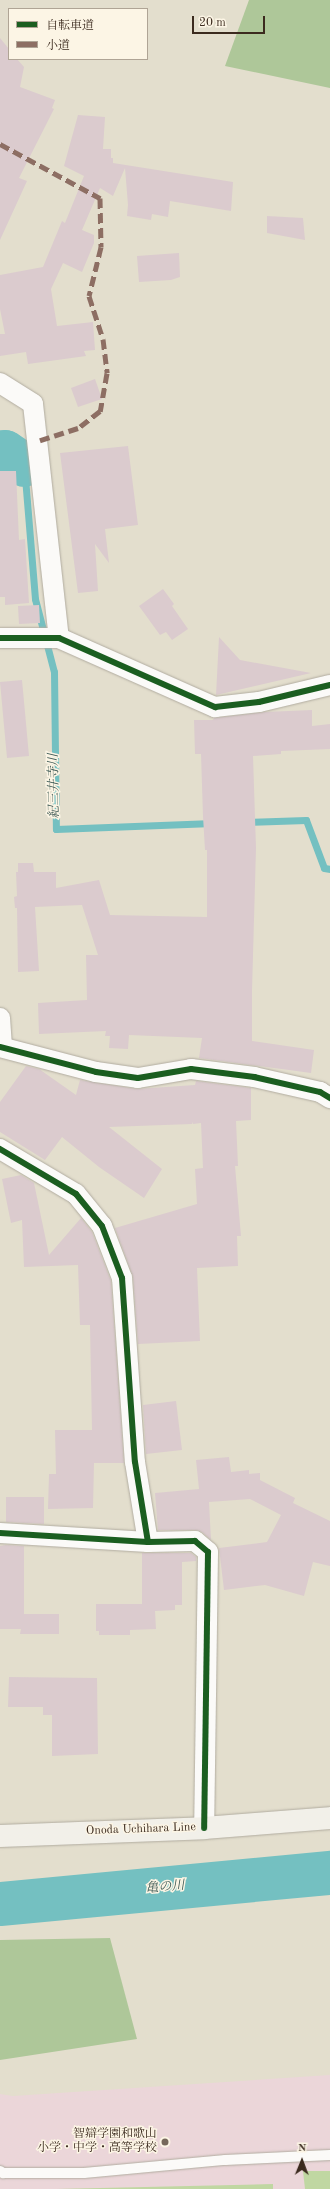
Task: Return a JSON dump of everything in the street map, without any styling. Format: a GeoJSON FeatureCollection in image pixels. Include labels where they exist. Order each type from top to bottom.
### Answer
{"type":"FeatureCollection","features":[{"type":"Feature","properties":{"kind":"main road","name":"Onoda Uchihara Line"},"geometry":{"type":"LineString","coordinates":[[0,1836],[204,1828],[330,1818]]}},
{"type":"Feature","properties":{"kind":"street"},"geometry":{"type":"LineString","coordinates":[[0,383],[33,404],[59,638]]}},
{"type":"Feature","properties":{"kind":"street"},"geometry":{"type":"LineString","coordinates":[[0,638],[59,638],[215,707],[259,702],[330,685]]}},
{"type":"Feature","properties":{"kind":"street"},"geometry":{"type":"LineString","coordinates":[[0,1018],[1,1046],[96,1072],[138,1078],[191,1069],[254,1077],[320,1092],[330,1098]]}},
{"type":"Feature","properties":{"kind":"street"},"geometry":{"type":"LineString","coordinates":[[0,1149],[76,1194],[102,1226],[122,1278],[134,1462],[148,1542]]}},
{"type":"Feature","properties":{"kind":"street"},"geometry":{"type":"LineString","coordinates":[[0,1534],[148,1542],[195,1541],[208,1552],[204,1828]]}},
{"type":"Feature","properties":{"kind":"lane"},"geometry":{"type":"LineString","coordinates":[[1,2175],[84,2173],[225,2160],[330,2155]]}},
{"type":"Feature","properties":{"kind":"shaded area","name":"智辯学園和歌山 小学・中学・高等学校"},"geometry":{"type":"Polygon","coordinates":[[[330,2075],[330,2189],[0,2189],[0,2094],[13,2096],[330,2075]]]}},
{"type":"Feature","properties":{"kind":"green space"},"geometry":{"type":"Polygon","coordinates":[[[249,0],[330,0],[330,88],[225,66],[249,0]]]}},
{"type":"Feature","properties":{"kind":"green space"},"geometry":{"type":"Polygon","coordinates":[[[110,1938],[137,2039],[0,2060],[0,1940],[110,1938]]]}},
{"type":"Feature","properties":{"kind":"green space"},"geometry":{"type":"Polygon","coordinates":[[[303,2171],[330,2171],[330,2189],[305,2189],[303,2171]]]}},
{"type":"Feature","properties":{"kind":"green space"},"geometry":{"type":"Polygon","coordinates":[[[273,2184],[273,2189],[56,2189],[273,2184]]]}},
{"type":"Feature","properties":{"kind":"building"},"geometry":{"type":"Polygon","coordinates":[[[0,38],[8,48],[8,60],[18,60],[24,67],[20,87],[55,100],[52,108],[54,109],[19,178],[27,181],[0,240],[0,38]]]}},
{"type":"Feature","properties":{"kind":"building"},"geometry":{"type":"Polygon","coordinates":[[[78,115],[105,117],[103,149],[111,149],[111,158],[113,158],[113,163],[233,182],[231,211],[170,201],[168,217],[152,214],[151,220],[127,216],[128,205],[125,168],[113,196],[100,188],[82,230],[94,235],[94,243],[82,272],[63,263],[51,289],[57,326],[93,322],[95,350],[84,351],[86,356],[28,364],[26,352],[0,356],[0,334],[5,334],[0,309],[0,275],[43,267],[62,221],[65,223],[84,176],[64,166],[78,115]]]}},
{"type":"Feature","properties":{"kind":"building"},"geometry":{"type":"Polygon","coordinates":[[[267,216],[303,218],[305,240],[267,233],[267,216]]]}},
{"type":"Feature","properties":{"kind":"building"},"geometry":{"type":"Polygon","coordinates":[[[179,253],[180,277],[171,280],[139,282],[137,256],[179,253]]]}},
{"type":"Feature","properties":{"kind":"building"},"geometry":{"type":"Polygon","coordinates":[[[95,379],[102,399],[78,407],[71,388],[95,379]]]}},
{"type":"Feature","properties":{"kind":"building"},"geometry":{"type":"Polygon","coordinates":[[[128,446],[138,525],[105,529],[109,563],[95,544],[98,591],[78,593],[60,453],[128,446]]]}},
{"type":"Feature","properties":{"kind":"building"},"geometry":{"type":"Polygon","coordinates":[[[0,471],[16,471],[19,540],[25,539],[29,603],[5,605],[5,597],[0,597],[0,471]]]}},
{"type":"Feature","properties":{"kind":"building"},"geometry":{"type":"Polygon","coordinates":[[[163,589],[174,604],[172,606],[188,629],[172,640],[166,632],[160,635],[139,606],[163,589]]]}},
{"type":"Feature","properties":{"kind":"building"},"geometry":{"type":"Polygon","coordinates":[[[39,605],[40,623],[19,624],[18,606],[39,605]]]}},
{"type":"Feature","properties":{"kind":"building"},"geometry":{"type":"Polygon","coordinates":[[[219,637],[240,660],[311,673],[216,695],[219,637]]]}},
{"type":"Feature","properties":{"kind":"building"},"geometry":{"type":"Polygon","coordinates":[[[22,680],[29,756],[7,758],[0,682],[22,680]]]}},
{"type":"Feature","properties":{"kind":"building"},"geometry":{"type":"Polygon","coordinates":[[[312,710],[312,726],[330,724],[330,749],[281,751],[281,754],[253,756],[256,848],[252,991],[252,1041],[314,1050],[311,1073],[199,1058],[202,1038],[129,1035],[128,1049],[109,1048],[110,1036],[105,1036],[106,1031],[39,1034],[38,1003],[87,1000],[86,955],[98,955],[82,905],[35,907],[39,971],[18,972],[17,908],[15,908],[14,897],[17,896],[16,872],[18,872],[18,863],[33,863],[34,872],[56,872],[56,888],[99,880],[110,915],[207,917],[207,850],[205,850],[201,754],[195,754],[194,720],[213,720],[214,718],[265,712],[312,710]]]}},
{"type":"Feature","properties":{"kind":"building"},"geometry":{"type":"Polygon","coordinates":[[[26,1066],[39,1069],[76,1095],[80,1080],[137,1089],[195,1085],[196,1081],[251,1088],[251,1120],[236,1121],[238,1166],[235,1166],[241,1236],[237,1236],[238,1266],[197,1268],[200,1341],[138,1344],[133,1277],[115,1228],[197,1204],[195,1169],[203,1168],[201,1123],[193,1124],[193,1122],[192,1124],[109,1127],[162,1169],[144,1198],[99,1167],[62,1137],[45,1160],[0,1132],[0,1102],[26,1066]]]}},
{"type":"Feature","properties":{"kind":"building"},"geometry":{"type":"Polygon","coordinates":[[[21,1175],[34,1183],[49,1255],[81,1218],[92,1232],[111,1281],[124,1463],[94,1463],[93,1508],[48,1509],[49,1474],[56,1474],[55,1430],[92,1430],[90,1325],[80,1325],[78,1265],[24,1267],[22,1220],[11,1223],[2,1179],[21,1175]]]}},
{"type":"Feature","properties":{"kind":"building"},"geometry":{"type":"Polygon","coordinates":[[[176,1401],[182,1450],[146,1454],[143,1405],[176,1401]]]}},
{"type":"Feature","properties":{"kind":"building"},"geometry":{"type":"Polygon","coordinates":[[[229,1457],[231,1472],[249,1470],[249,1474],[260,1473],[260,1480],[295,1498],[293,1503],[330,1521],[330,1566],[313,1562],[304,1596],[265,1585],[224,1590],[219,1548],[267,1542],[281,1515],[250,1499],[209,1502],[211,1540],[202,1532],[195,1530],[158,1530],[155,1493],[199,1489],[196,1460],[229,1457]]]}},
{"type":"Feature","properties":{"kind":"building"},"geometry":{"type":"Polygon","coordinates":[[[6,1497],[44,1497],[44,1524],[6,1522],[6,1497]]]}},
{"type":"Feature","properties":{"kind":"building"},"geometry":{"type":"Polygon","coordinates":[[[0,1546],[24,1546],[24,1614],[59,1614],[59,1634],[20,1634],[21,1629],[0,1629],[0,1546]]]}},
{"type":"Feature","properties":{"kind":"building"},"geometry":{"type":"Polygon","coordinates":[[[142,1553],[191,1553],[196,1557],[196,1561],[182,1562],[182,1605],[175,1605],[175,1610],[155,1611],[156,1629],[130,1630],[130,1635],[99,1635],[99,1631],[96,1631],[96,1604],[142,1604],[142,1553]]]}},
{"type":"Feature","properties":{"kind":"building"},"geometry":{"type":"Polygon","coordinates":[[[9,1677],[97,1678],[98,1754],[52,1756],[52,1715],[43,1715],[43,1707],[8,1707],[9,1677]]]}},
{"type":"Feature","properties":{"kind":"waterway","name":"紀三井寺川"},"geometry":{"type":"LineString","coordinates":[[0,453],[5,452],[24,465]]}},
{"type":"Feature","properties":{"kind":"waterway","name":"紀三井寺川"},"geometry":{"type":"LineString","coordinates":[[24,465],[35,599],[54,672],[56,829],[213,823]]}},
{"type":"Feature","properties":{"kind":"waterway","name":"紀三井寺川"},"geometry":{"type":"LineString","coordinates":[[245,822],[306,820],[324,868],[330,869]]}},
{"type":"Feature","properties":{"kind":"waterway","name":"亀の川"},"geometry":{"type":"LineString","coordinates":[[0,1904],[330,1873]]}},
{"type":"Feature","properties":{"kind":"marked path"},"geometry":{"type":"LineString","coordinates":[[0,144],[100,198],[101,247],[89,296],[103,339],[107,373],[100,411],[78,428],[38,441]]}},
{"type":"Feature","properties":{"kind":"cycle path"},"geometry":{"type":"LineString","coordinates":[[0,638],[59,638],[215,707],[259,702],[330,685]]}},
{"type":"Feature","properties":{"kind":"cycle path"},"geometry":{"type":"LineString","coordinates":[[0,1047],[96,1072],[138,1078],[191,1069],[254,1077],[320,1092],[330,1098]]}},
{"type":"Feature","properties":{"kind":"cycle path"},"geometry":{"type":"LineString","coordinates":[[0,1149],[76,1194],[102,1226],[122,1278],[135,1462],[148,1542]]}},
{"type":"Feature","properties":{"kind":"cycle path"},"geometry":{"type":"LineString","coordinates":[[0,1533],[148,1542],[195,1541],[208,1552],[204,1828]]}},
{"type":"Feature","properties":{"kind":"place","name":"智辯学園和歌山 小学・中学・高等学校"},"geometry":{"type":"Point","coordinates":[165,2142]}}]}
